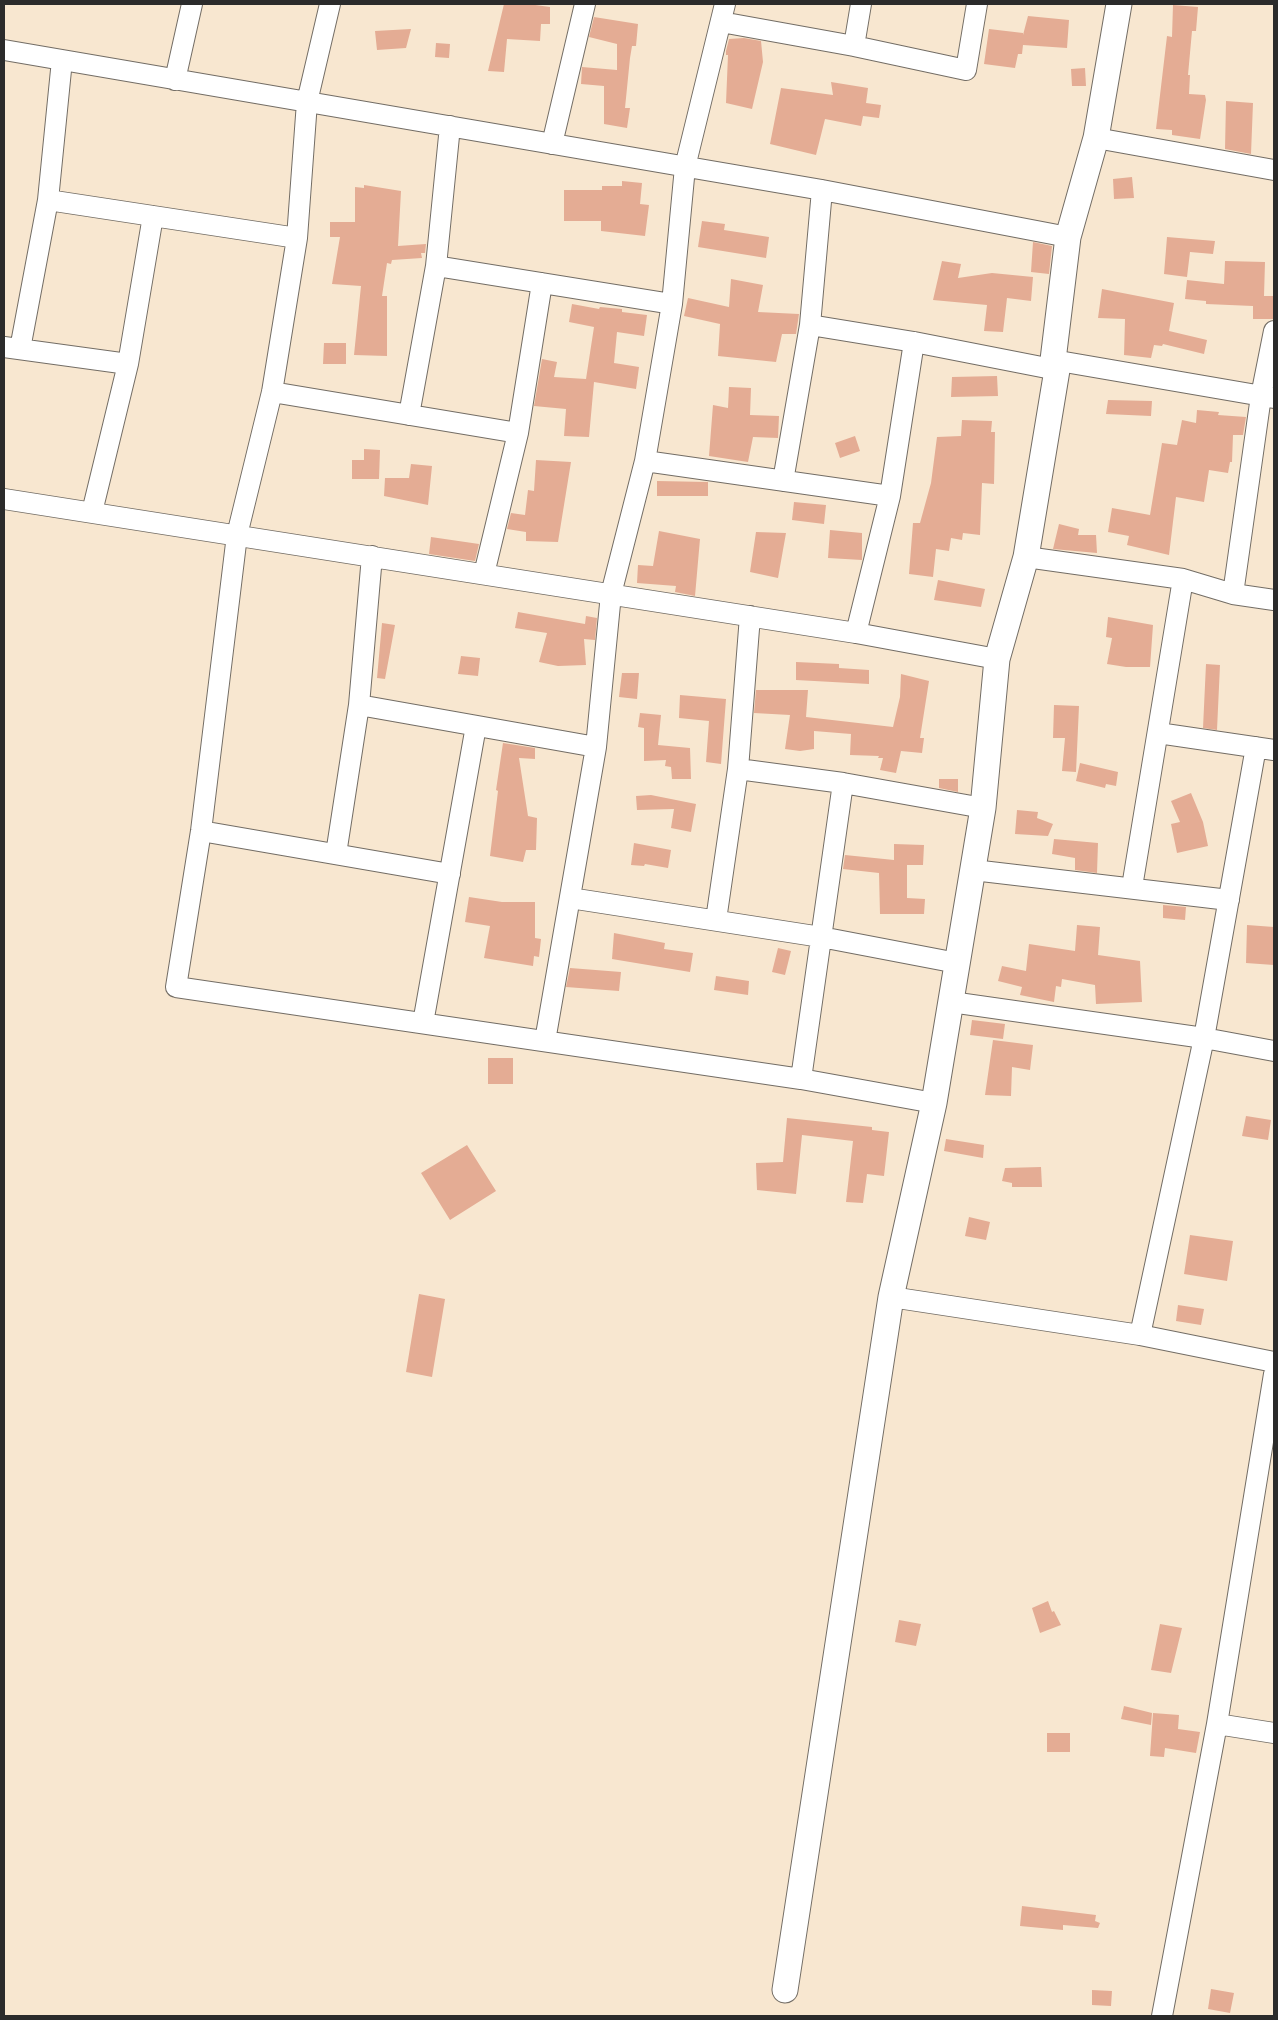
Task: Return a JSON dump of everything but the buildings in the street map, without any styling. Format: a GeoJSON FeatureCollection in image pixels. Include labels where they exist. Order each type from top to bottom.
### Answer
{"type":"FeatureCollection","features":[{"type":"Feature","properties":{"kind":"street"},"geometry":{"type":"LineString","coordinates":[[175,80],[192,4]]}},
{"type":"Feature","properties":{"kind":"street"},"geometry":{"type":"LineString","coordinates":[[330,4],[307,102],[296,238],[272,392],[237,535],[201,831],[176,987],[801,1079],[934,1102]]}},
{"type":"Feature","properties":{"kind":"street"},"geometry":{"type":"LineString","coordinates":[[552,144],[585,4]]}},
{"type":"Feature","properties":{"kind":"street"},"geometry":{"type":"LineString","coordinates":[[854,46],[861,4]]}},
{"type":"Feature","properties":{"kind":"street"},"geometry":{"type":"LineString","coordinates":[[545,1041],[596,747],[611,594],[645,462],[672,304],[685,167],[723,13],[854,46],[966,70],[977,4]]}},
{"type":"Feature","properties":{"kind":"street"},"geometry":{"type":"LineString","coordinates":[[785,1990],[891,1297],[934,1102],[983,808],[997,659],[1026,557],[1055,365],[1068,237],[1096,138],[1119,4]]}},
{"type":"Feature","properties":{"kind":"street"},"geometry":{"type":"LineString","coordinates":[[4,50],[822,190],[1068,237]]}},
{"type":"Feature","properties":{"kind":"street"},"geometry":{"type":"LineString","coordinates":[[62,60],[48,200],[12,348],[128,364]]}},
{"type":"Feature","properties":{"kind":"street"},"geometry":{"type":"LineString","coordinates":[[409,415],[436,266],[450,126]]}},
{"type":"Feature","properties":{"kind":"street"},"geometry":{"type":"LineString","coordinates":[[1096,138],[1274,170]]}},
{"type":"Feature","properties":{"kind":"street"},"geometry":{"type":"LineString","coordinates":[[783,481],[810,325],[822,190]]}},
{"type":"Feature","properties":{"kind":"street"},"geometry":{"type":"LineString","coordinates":[[48,200],[296,238]]}},
{"type":"Feature","properties":{"kind":"street"},"geometry":{"type":"LineString","coordinates":[[92,512],[128,364],[153,216]]}},
{"type":"Feature","properties":{"kind":"street"},"geometry":{"type":"LineString","coordinates":[[436,266],[672,304]]}},
{"type":"Feature","properties":{"kind":"street"},"geometry":{"type":"LineString","coordinates":[[484,574],[518,433],[542,283]]}},
{"type":"Feature","properties":{"kind":"street"},"geometry":{"type":"LineString","coordinates":[[810,325],[1268,397]]}},
{"type":"Feature","properties":{"kind":"street"},"geometry":{"type":"LineString","coordinates":[[1233,594],[1268,397],[1274,331]]}},
{"type":"Feature","properties":{"kind":"street"},"geometry":{"type":"LineString","coordinates":[[856,632],[890,496],[914,342]]}},
{"type":"Feature","properties":{"kind":"street"},"geometry":{"type":"LineString","coordinates":[[272,392],[518,433]]}},
{"type":"Feature","properties":{"kind":"street"},"geometry":{"type":"LineString","coordinates":[[645,462],[890,496]]}},
{"type":"Feature","properties":{"kind":"street"},"geometry":{"type":"LineString","coordinates":[[4,499],[856,632],[997,659]]}},
{"type":"Feature","properties":{"kind":"street"},"geometry":{"type":"LineString","coordinates":[[336,854],[359,705],[372,556]]}},
{"type":"Feature","properties":{"kind":"street"},"geometry":{"type":"LineString","coordinates":[[1026,557],[1183,579],[1233,594],[1274,600]]}},
{"type":"Feature","properties":{"kind":"street"},"geometry":{"type":"LineString","coordinates":[[1132,887],[1183,579]]}},
{"type":"Feature","properties":{"kind":"street"},"geometry":{"type":"LineString","coordinates":[[716,920],[738,769],[750,616]]}},
{"type":"Feature","properties":{"kind":"street"},"geometry":{"type":"LineString","coordinates":[[359,705],[596,747]]}},
{"type":"Feature","properties":{"kind":"street"},"geometry":{"type":"LineString","coordinates":[[423,1023],[476,726]]}},
{"type":"Feature","properties":{"kind":"street"},"geometry":{"type":"LineString","coordinates":[[1140,1334],[1204,1038],[1229,900],[1265,749],[1158,733]]}},
{"type":"Feature","properties":{"kind":"street"},"geometry":{"type":"LineString","coordinates":[[738,769],[843,783],[983,808]]}},
{"type":"Feature","properties":{"kind":"street"},"geometry":{"type":"LineString","coordinates":[[801,1079],[843,783]]}},
{"type":"Feature","properties":{"kind":"street"},"geometry":{"type":"LineString","coordinates":[[201,831],[450,874]]}},
{"type":"Feature","properties":{"kind":"street"},"geometry":{"type":"LineString","coordinates":[[973,870],[1132,887],[1229,900]]}},
{"type":"Feature","properties":{"kind":"street"},"geometry":{"type":"LineString","coordinates":[[570,898],[821,937],[957,963]]}},
{"type":"Feature","properties":{"kind":"street"},"geometry":{"type":"LineString","coordinates":[[951,1002],[1204,1038],[1274,1051]]}},
{"type":"Feature","properties":{"kind":"street"},"geometry":{"type":"LineString","coordinates":[[891,1297],[1140,1334],[1274,1362]]}},
{"type":"Feature","properties":{"kind":"street"},"geometry":{"type":"LineString","coordinates":[[1162,2016],[1217,1724],[1274,1374]]}},
{"type":"Feature","properties":{"kind":"street"},"geometry":{"type":"LineString","coordinates":[[1217,1724],[1274,1732]]}}]}
